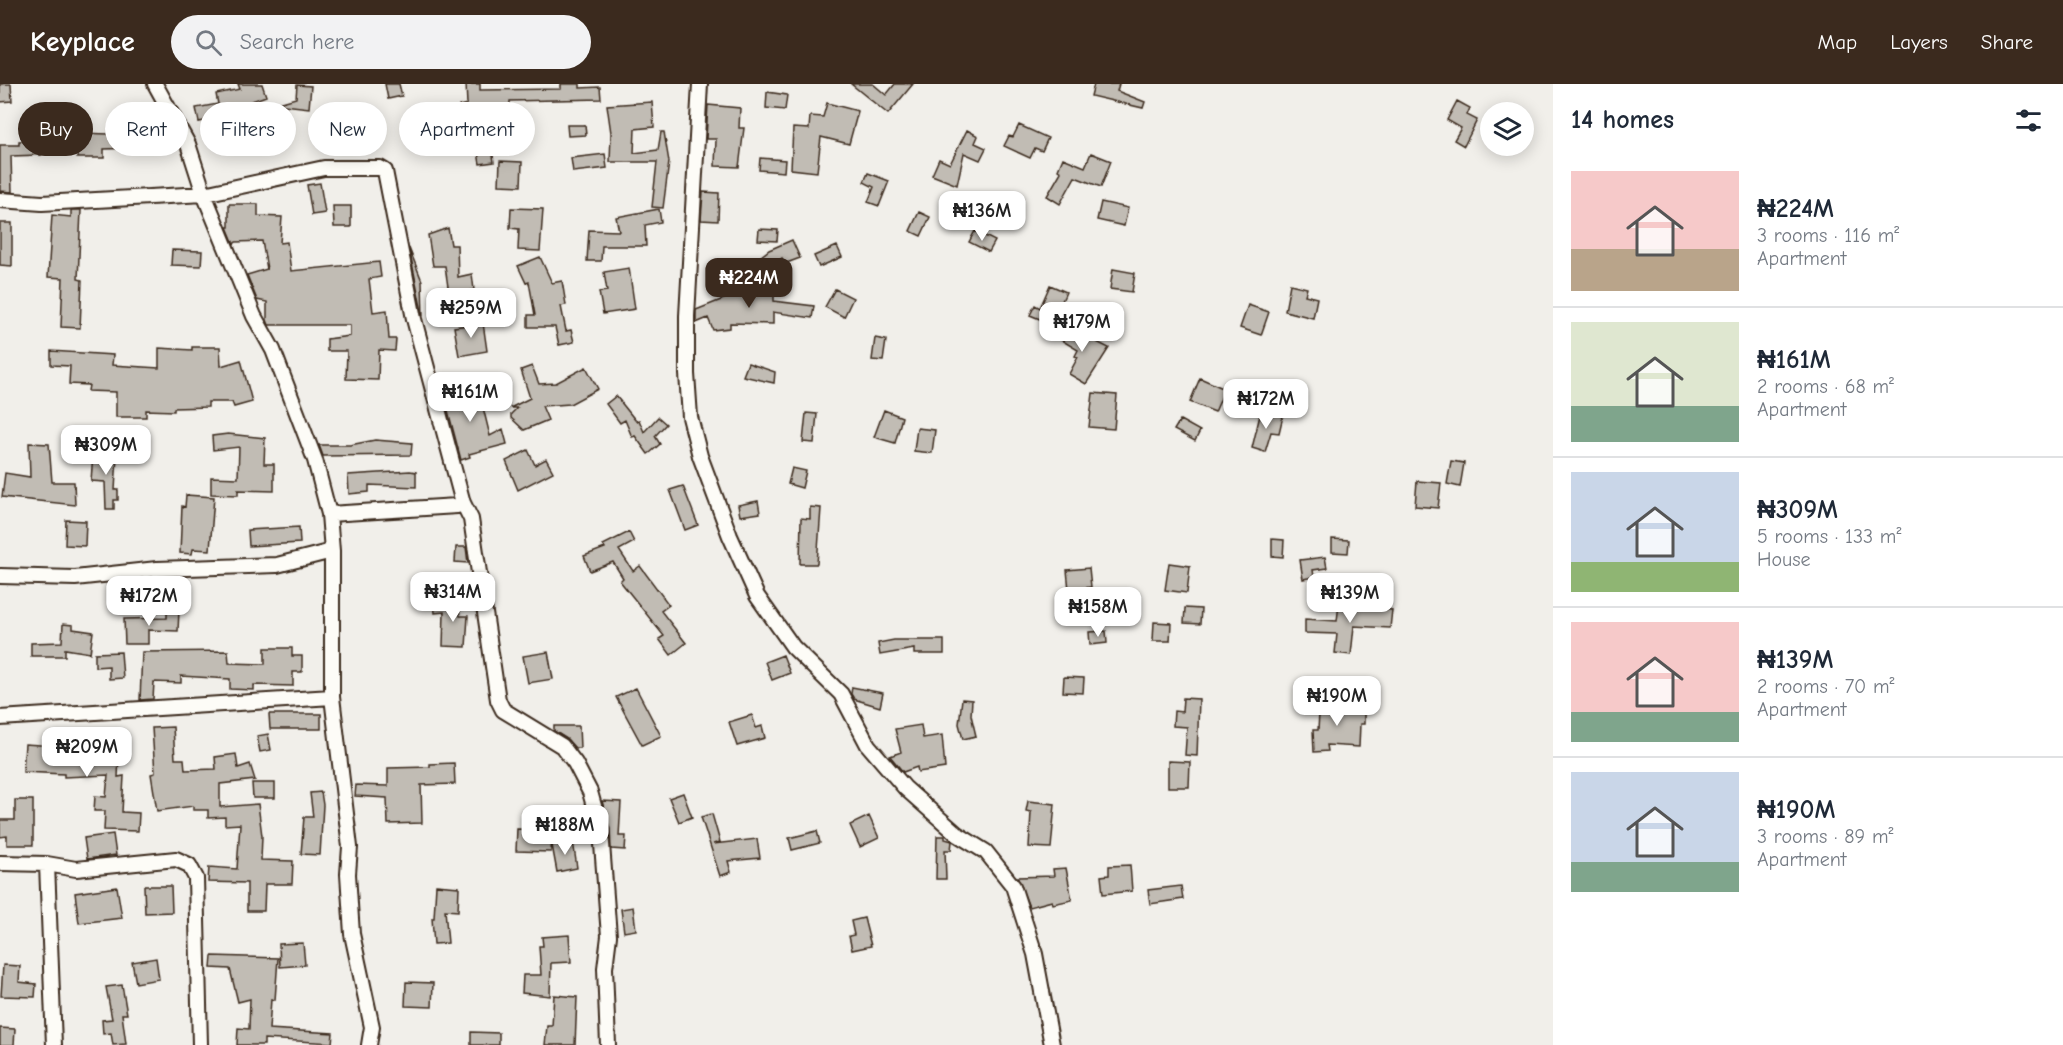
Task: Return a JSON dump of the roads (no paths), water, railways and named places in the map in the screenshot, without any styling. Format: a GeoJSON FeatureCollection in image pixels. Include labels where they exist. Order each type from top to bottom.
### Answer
{"type":"FeatureCollection","features":[{"type":"Feature","properties":{"kind":"street"},"geometry":{"type":"LineString","coordinates":[[155,84],[188,144],[204,194],[254,316],[277,360],[315,460],[329,514],[332,551],[332,697],[350,847],[348,874],[352,934],[372,1027],[369,1045]]}},
{"type":"Feature","properties":{"kind":"street"},"geometry":{"type":"LineString","coordinates":[[700,84],[687,316],[687,374],[690,417],[726,526],[758,596],[793,647],[841,694],[868,746],[905,788],[957,834],[986,852],[1013,886],[1035,954],[1052,1045]]}},
{"type":"Feature","properties":{"kind":"street"},"geometry":{"type":"LineString","coordinates":[[0,200],[42,203],[204,194],[324,168],[380,168],[385,171],[414,319],[463,503],[471,519],[498,700],[502,710],[562,746],[575,763],[590,792],[601,831],[609,936],[605,968],[608,1045]]}},
{"type":"Feature","properties":{"kind":"street"},"geometry":{"type":"LineString","coordinates":[[329,514],[457,506],[463,503]]}},
{"type":"Feature","properties":{"kind":"street"},"geometry":{"type":"LineString","coordinates":[[0,576],[75,578],[157,569],[276,565],[332,551]]}},
{"type":"Feature","properties":{"kind":"street"},"geometry":{"type":"LineString","coordinates":[[0,718],[332,697]]}},
{"type":"Feature","properties":{"kind":"street"},"geometry":{"type":"LineString","coordinates":[[0,863],[46,864],[76,869],[176,859],[189,865],[196,878],[200,1045]]}},
{"type":"Feature","properties":{"kind":"street"},"geometry":{"type":"LineString","coordinates":[[46,864],[54,1045]]}}]}
